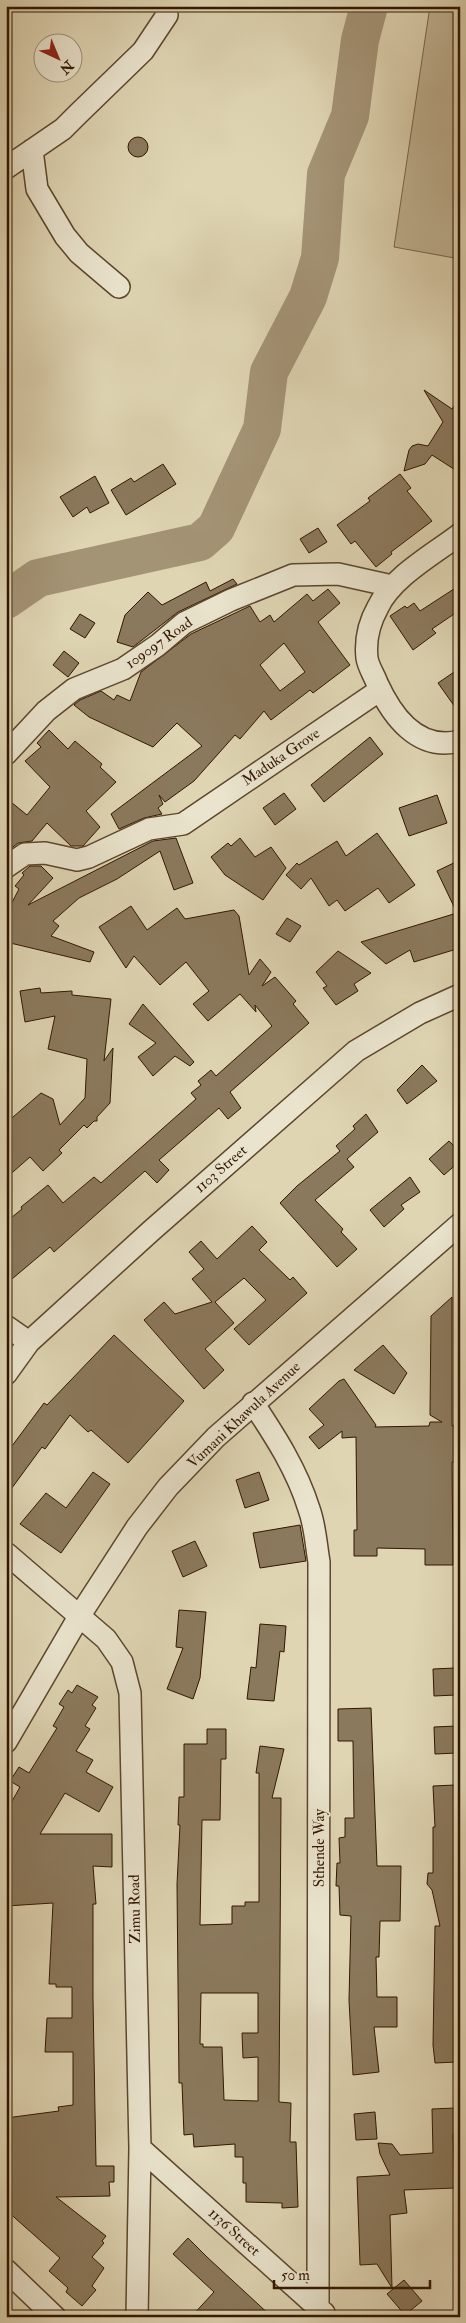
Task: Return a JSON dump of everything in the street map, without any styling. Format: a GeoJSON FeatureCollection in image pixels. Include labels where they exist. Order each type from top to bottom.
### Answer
{"type":"FeatureCollection","features":[{"type":"Feature","properties":{"kind":"street"},"geometry":{"type":"LineString","coordinates":[[6,168],[62,129],[131,64],[153,37],[167,14]]}},
{"type":"Feature","properties":{"kind":"street"},"geometry":{"type":"LineString","coordinates":[[32,150],[37,189],[65,236],[79,253],[119,287]]}},
{"type":"Feature","properties":{"kind":"street"},"geometry":{"type":"LineString","coordinates":[[460,534],[392,586],[378,606],[367,633],[368,660],[380,690],[396,718],[410,732],[435,742],[460,741]]}},
{"type":"Feature","properties":{"kind":"street","name":"109097 Road"},"geometry":{"type":"LineString","coordinates":[[6,754],[46,710],[74,689],[123,669],[158,645],[184,623],[231,600],[293,575],[338,574],[392,586]]}},
{"type":"Feature","properties":{"kind":"street","name":"Maduka Grove"},"geometry":{"type":"LineString","coordinates":[[6,867],[25,854],[44,853],[77,860],[149,829],[183,824],[380,690]]}},
{"type":"Feature","properties":{"kind":"street","name":"1103 Street"},"geometry":{"type":"LineString","coordinates":[[6,1374],[29,1342],[151,1230],[356,1051],[420,1013],[460,994]]}},
{"type":"Feature","properties":{"kind":"street","name":"Vumani Khawula Avenue"},"geometry":{"type":"LineString","coordinates":[[6,1742],[80,1615],[137,1527],[168,1487],[216,1436],[460,1224]]}},
{"type":"Feature","properties":{"kind":"street"},"geometry":{"type":"LineString","coordinates":[[6,1326],[29,1342]]}},
{"type":"Feature","properties":{"kind":"street","name":"Sthende Way"},"geometry":{"type":"LineString","coordinates":[[253,1403],[278,1440],[310,1509],[319,1562],[323,2312]]}},
{"type":"Feature","properties":{"kind":"street","name":"Zimu Road"},"geometry":{"type":"LineString","coordinates":[[6,1553],[106,1639],[122,1662],[130,1693],[140,2148],[137,2317]]}},
{"type":"Feature","properties":{"kind":"street","name":"1136 Street"},"geometry":{"type":"LineString","coordinates":[[140,2148],[323,2312]]}},
{"type":"Feature","properties":{"kind":"street"},"geometry":{"type":"LineString","coordinates":[[6,2270],[55,2317]]}},
{"type":"Feature","properties":{"kind":"shaded area"},"geometry":{"type":"Polygon","coordinates":[[[430,6],[460,6],[460,259],[394,247],[430,6]]]}},
{"type":"Feature","properties":{"kind":"building"},"geometry":{"type":"Polygon","coordinates":[[[134,137],[142,137],[148,143],[148,151],[142,157],[134,157],[128,151],[128,143],[134,137]]]}},
{"type":"Feature","properties":{"kind":"building"},"geometry":{"type":"Polygon","coordinates":[[[424,390],[452,409],[460,397],[460,473],[432,455],[425,464],[404,471],[409,450],[412,446],[418,444],[428,446],[443,422],[424,390]]]}},
{"type":"Feature","properties":{"kind":"building"},"geometry":{"type":"Polygon","coordinates":[[[163,464],[176,484],[126,515],[111,490],[131,478],[134,482],[163,464]]]}},
{"type":"Feature","properties":{"kind":"building"},"geometry":{"type":"Polygon","coordinates":[[[400,474],[411,488],[407,491],[432,521],[391,552],[392,554],[376,567],[355,541],[351,544],[337,525],[370,501],[368,498],[400,474]]]}},
{"type":"Feature","properties":{"kind":"building"},"geometry":{"type":"Polygon","coordinates":[[[95,476],[109,503],[90,513],[87,507],[73,517],[60,497],[95,476]]]}},
{"type":"Feature","properties":{"kind":"building"},"geometry":{"type":"Polygon","coordinates":[[[318,528],[327,542],[309,553],[300,539],[318,528]]]}},
{"type":"Feature","properties":{"kind":"building"},"geometry":{"type":"Polygon","coordinates":[[[233,579],[237,584],[178,612],[133,647],[117,642],[125,615],[148,592],[162,605],[206,582],[210,591],[233,579]]]}},
{"type":"Feature","properties":{"kind":"building"},"geometry":{"type":"Polygon","coordinates":[[[460,585],[460,610],[432,629],[436,633],[413,650],[390,616],[405,606],[407,608],[414,603],[420,611],[460,585]]]}},
{"type":"Feature","properties":{"kind":"building"},"geometry":{"type":"Polygon","coordinates":[[[328,589],[340,603],[318,622],[350,665],[313,693],[310,690],[271,720],[264,711],[240,739],[235,735],[194,781],[165,802],[159,795],[163,804],[158,808],[162,814],[144,818],[119,829],[111,814],[202,746],[177,723],[153,747],[89,717],[74,705],[80,700],[101,691],[114,700],[117,695],[130,701],[141,672],[191,634],[250,606],[260,622],[270,615],[274,622],[307,594],[313,601],[328,589]],[[284,643],[260,665],[280,691],[305,672],[284,643]]]}},
{"type":"Feature","properties":{"kind":"building"},"geometry":{"type":"Polygon","coordinates":[[[80,614],[95,623],[85,638],[70,629],[80,614]]]}},
{"type":"Feature","properties":{"kind":"building"},"geometry":{"type":"Polygon","coordinates":[[[64,651],[79,663],[68,677],[53,665],[64,651]]]}},
{"type":"Feature","properties":{"kind":"building"},"geometry":{"type":"Polygon","coordinates":[[[460,668],[460,714],[438,683],[460,668]]]}},
{"type":"Feature","properties":{"kind":"building"},"geometry":{"type":"Polygon","coordinates":[[[49,730],[68,749],[75,741],[102,764],[100,767],[116,782],[86,811],[100,827],[83,846],[71,846],[47,823],[32,841],[18,843],[9,850],[6,848],[6,798],[27,815],[50,787],[25,761],[41,747],[37,743],[49,730]]]}},
{"type":"Feature","properties":{"kind":"building"},"geometry":{"type":"Polygon","coordinates":[[[370,737],[383,754],[324,802],[311,785],[370,737]]]}},
{"type":"Feature","properties":{"kind":"building"},"geometry":{"type":"Polygon","coordinates":[[[284,793],[296,809],[275,825],[263,808],[284,793]]]}},
{"type":"Feature","properties":{"kind":"building"},"geometry":{"type":"Polygon","coordinates":[[[437,795],[447,823],[409,836],[399,808],[437,795]]]}},
{"type":"Feature","properties":{"kind":"building"},"geometry":{"type":"Polygon","coordinates":[[[377,833],[415,885],[389,903],[378,888],[345,911],[337,900],[329,906],[311,878],[301,889],[286,875],[297,863],[299,865],[337,841],[346,856],[377,833]]]}},
{"type":"Feature","properties":{"kind":"building"},"geometry":{"type":"Polygon","coordinates":[[[176,838],[193,883],[174,890],[160,851],[117,879],[79,898],[53,921],[59,926],[51,936],[94,952],[90,962],[6,942],[6,914],[19,889],[15,886],[24,875],[22,873],[30,866],[41,866],[53,878],[28,905],[153,841],[176,838]]]}},
{"type":"Feature","properties":{"kind":"building"},"geometry":{"type":"Polygon","coordinates":[[[240,838],[255,857],[271,847],[286,868],[263,900],[225,875],[211,857],[228,843],[231,846],[240,838]]]}},
{"type":"Feature","properties":{"kind":"building"},"geometry":{"type":"Polygon","coordinates":[[[460,860],[460,948],[414,962],[410,950],[386,964],[361,942],[457,913],[437,871],[460,860]]]}},
{"type":"Feature","properties":{"kind":"building"},"geometry":{"type":"Polygon","coordinates":[[[131,906],[147,930],[177,908],[185,919],[234,910],[239,916],[249,975],[260,959],[271,972],[262,986],[275,977],[296,1001],[293,1004],[309,1023],[230,1092],[241,1108],[228,1119],[219,1108],[159,1160],[169,1170],[157,1183],[145,1171],[54,1252],[50,1247],[6,1284],[6,1222],[22,1209],[21,1207],[48,1185],[63,1203],[94,1177],[101,1183],[196,1099],[191,1093],[201,1085],[198,1081],[211,1070],[216,1076],[272,1026],[255,1005],[256,1012],[240,994],[208,1021],[193,1004],[209,991],[186,962],[160,985],[134,956],[126,968],[99,927],[131,906]]]}},
{"type":"Feature","properties":{"kind":"building"},"geometry":{"type":"Polygon","coordinates":[[[287,918],[301,926],[290,942],[276,934],[287,918]]]}},
{"type":"Feature","properties":{"kind":"building"},"geometry":{"type":"Polygon","coordinates":[[[338,951],[371,973],[354,984],[358,991],[336,1005],[323,988],[327,986],[316,972],[338,951]]]}},
{"type":"Feature","properties":{"kind":"building"},"geometry":{"type":"Polygon","coordinates":[[[40,988],[41,993],[72,991],[72,995],[111,999],[104,1061],[113,1048],[110,1103],[97,1117],[97,1121],[94,1121],[87,1128],[84,1125],[59,1150],[62,1153],[43,1171],[30,1157],[6,1178],[6,1123],[41,1093],[53,1099],[60,1125],[85,1098],[87,1059],[48,1049],[55,1016],[25,1022],[20,991],[40,988]]]}},
{"type":"Feature","properties":{"kind":"building"},"geometry":{"type":"Polygon","coordinates":[[[143,1004],[194,1062],[190,1066],[175,1056],[153,1076],[138,1057],[156,1043],[129,1024],[143,1004]]]}},
{"type":"Feature","properties":{"kind":"building"},"geometry":{"type":"Polygon","coordinates":[[[422,1065],[437,1081],[407,1104],[397,1090],[422,1065]]]}},
{"type":"Feature","properties":{"kind":"building"},"geometry":{"type":"Polygon","coordinates":[[[366,1114],[378,1132],[347,1159],[354,1167],[315,1200],[343,1229],[341,1232],[357,1249],[337,1267],[280,1203],[297,1186],[340,1151],[336,1146],[355,1129],[353,1126],[366,1114]]]}},
{"type":"Feature","properties":{"kind":"building"},"geometry":{"type":"Polygon","coordinates":[[[449,1141],[460,1152],[460,1161],[444,1175],[429,1159],[449,1141]]]}},
{"type":"Feature","properties":{"kind":"building"},"geometry":{"type":"Polygon","coordinates":[[[410,1177],[420,1192],[401,1205],[404,1209],[384,1227],[370,1210],[410,1177]]]}},
{"type":"Feature","properties":{"kind":"building"},"geometry":{"type":"Polygon","coordinates":[[[252,1226],[267,1242],[259,1250],[290,1280],[293,1277],[307,1293],[249,1345],[234,1329],[266,1300],[244,1278],[215,1302],[234,1323],[205,1349],[224,1370],[204,1389],[144,1320],[164,1302],[175,1314],[212,1302],[192,1279],[204,1269],[189,1252],[201,1241],[217,1259],[252,1226]]]}},
{"type":"Feature","properties":{"kind":"building"},"geometry":{"type":"Polygon","coordinates":[[[452,1297],[452,1426],[454,1425],[454,1428],[460,1429],[460,1462],[452,1462],[453,1565],[425,1565],[425,1549],[377,1548],[377,1556],[354,1556],[354,1530],[357,1530],[356,1437],[342,1438],[342,1431],[319,1449],[309,1437],[324,1425],[309,1409],[339,1381],[344,1379],[376,1425],[375,1427],[429,1426],[430,1422],[442,1422],[430,1415],[431,1316],[452,1297]]]}},
{"type":"Feature","properties":{"kind":"building"},"geometry":{"type":"Polygon","coordinates":[[[114,1335],[184,1401],[128,1463],[91,1430],[88,1432],[70,1415],[45,1449],[42,1447],[6,1496],[6,1454],[44,1403],[47,1405],[114,1335]]]}},
{"type":"Feature","properties":{"kind":"building"},"geometry":{"type":"Polygon","coordinates":[[[383,1345],[407,1373],[394,1394],[354,1370],[383,1345]]]}},
{"type":"Feature","properties":{"kind":"building"},"geometry":{"type":"Polygon","coordinates":[[[93,1472],[110,1484],[61,1553],[20,1524],[46,1493],[66,1508],[93,1472]]]}},
{"type":"Feature","properties":{"kind":"building"},"geometry":{"type":"Polygon","coordinates":[[[259,1472],[269,1500],[245,1508],[236,1480],[259,1472]]]}},
{"type":"Feature","properties":{"kind":"building"},"geometry":{"type":"Polygon","coordinates":[[[300,1525],[306,1561],[260,1568],[253,1533],[300,1525]]]}},
{"type":"Feature","properties":{"kind":"building"},"geometry":{"type":"Polygon","coordinates":[[[195,1541],[207,1566],[183,1577],[172,1551],[195,1541]]]}},
{"type":"Feature","properties":{"kind":"building"},"geometry":{"type":"Polygon","coordinates":[[[179,1610],[206,1612],[200,1678],[193,1699],[167,1689],[183,1648],[176,1647],[179,1610]]]}},
{"type":"Feature","properties":{"kind":"building"},"geometry":{"type":"Polygon","coordinates":[[[260,1624],[286,1626],[284,1652],[280,1651],[274,1701],[247,1699],[251,1667],[256,1668],[260,1624]]]}},
{"type":"Feature","properties":{"kind":"building"},"geometry":{"type":"Polygon","coordinates":[[[455,1668],[456,1695],[434,1696],[433,1669],[455,1668]]]}},
{"type":"Feature","properties":{"kind":"building"},"geometry":{"type":"Polygon","coordinates":[[[77,1685],[98,1697],[92,1705],[96,1708],[85,1726],[90,1729],[76,1751],[93,1760],[86,1772],[113,1787],[99,1812],[65,1793],[40,1834],[112,1834],[112,1867],[93,1866],[96,1904],[93,1904],[93,1999],[96,2166],[114,2166],[114,2182],[109,2182],[110,2196],[56,2197],[106,2236],[102,2241],[104,2243],[92,2257],[104,2268],[92,2286],[96,2290],[82,2306],[66,2292],[68,2288],[49,2271],[60,2258],[6,2210],[6,2118],[59,2111],[58,2107],[73,2105],[73,2052],[45,2052],[47,2018],[72,2018],[72,1987],[56,1987],[56,1984],[49,1984],[53,1903],[6,1906],[6,1812],[20,1787],[10,1781],[19,1767],[29,1773],[57,1728],[53,1726],[64,1707],[59,1704],[68,1690],[72,1693],[77,1685]]]}},
{"type":"Feature","properties":{"kind":"building"},"geometry":{"type":"Polygon","coordinates":[[[371,1708],[377,1866],[401,1866],[400,1921],[380,1921],[379,1957],[376,1957],[377,1997],[397,1997],[397,2027],[374,2027],[379,2072],[353,2075],[349,2000],[351,1916],[340,1915],[339,1886],[336,1886],[337,1863],[340,1863],[339,1838],[345,1837],[345,1818],[354,1818],[353,1741],[338,1741],[338,1709],[371,1708]]]}},
{"type":"Feature","properties":{"kind":"building"},"geometry":{"type":"Polygon","coordinates":[[[457,1726],[457,1753],[435,1754],[434,1727],[457,1726]]]}},
{"type":"Feature","properties":{"kind":"building"},"geometry":{"type":"Polygon","coordinates":[[[207,1729],[226,1729],[226,1759],[221,1759],[220,1820],[202,1820],[200,1925],[232,1924],[232,1906],[245,1906],[245,1902],[259,1902],[259,1773],[256,1773],[260,1746],[284,1749],[272,1798],[281,1798],[279,2102],[291,2103],[290,2142],[296,2142],[298,2207],[282,2208],[282,2203],[246,2202],[246,2183],[243,2183],[243,2157],[235,2157],[235,2144],[194,2147],[193,2134],[184,2135],[182,2083],[179,2083],[177,1884],[180,1825],[178,1825],[179,1797],[184,1797],[184,1744],[207,1744],[207,1729]],[[201,1993],[200,2044],[203,2044],[203,2047],[222,2047],[224,2100],[258,2101],[258,2057],[243,2058],[242,2033],[258,2033],[258,1993],[201,1993]]]}},
{"type":"Feature","properties":{"kind":"building"},"geometry":{"type":"Polygon","coordinates":[[[455,1785],[457,1826],[460,1826],[460,1893],[459,1912],[456,1912],[457,2062],[435,2063],[433,2045],[435,1926],[440,1926],[432,1890],[427,1884],[428,1873],[433,1873],[433,1827],[435,1827],[433,1786],[455,1785]]]}},
{"type":"Feature","properties":{"kind":"building"},"geometry":{"type":"Polygon","coordinates":[[[455,2108],[456,2134],[453,2134],[455,2188],[404,2190],[407,2213],[390,2215],[392,2288],[377,2264],[360,2265],[357,2177],[390,2175],[380,2154],[378,2143],[392,2144],[400,2155],[433,2153],[432,2109],[455,2108]]]}},
{"type":"Feature","properties":{"kind":"building"},"geometry":{"type":"Polygon","coordinates":[[[375,2112],[377,2139],[356,2140],[354,2114],[375,2112]]]}},
{"type":"Feature","properties":{"kind":"building"},"geometry":{"type":"Polygon","coordinates":[[[188,2238],[272,2317],[191,2317],[214,2292],[173,2254],[188,2238]]]}},
{"type":"Feature","properties":{"kind":"building"},"geometry":{"type":"Polygon","coordinates":[[[404,2280],[422,2301],[405,2315],[387,2294],[404,2280]]]}},
{"type":"Feature","properties":{"kind":"waterway"},"geometry":{"type":"LineString","coordinates":[[6,600],[38,578],[200,542],[216,528],[262,429],[269,372],[308,297],[320,258],[326,174],[350,116],[360,40],[369,6]]}}]}
